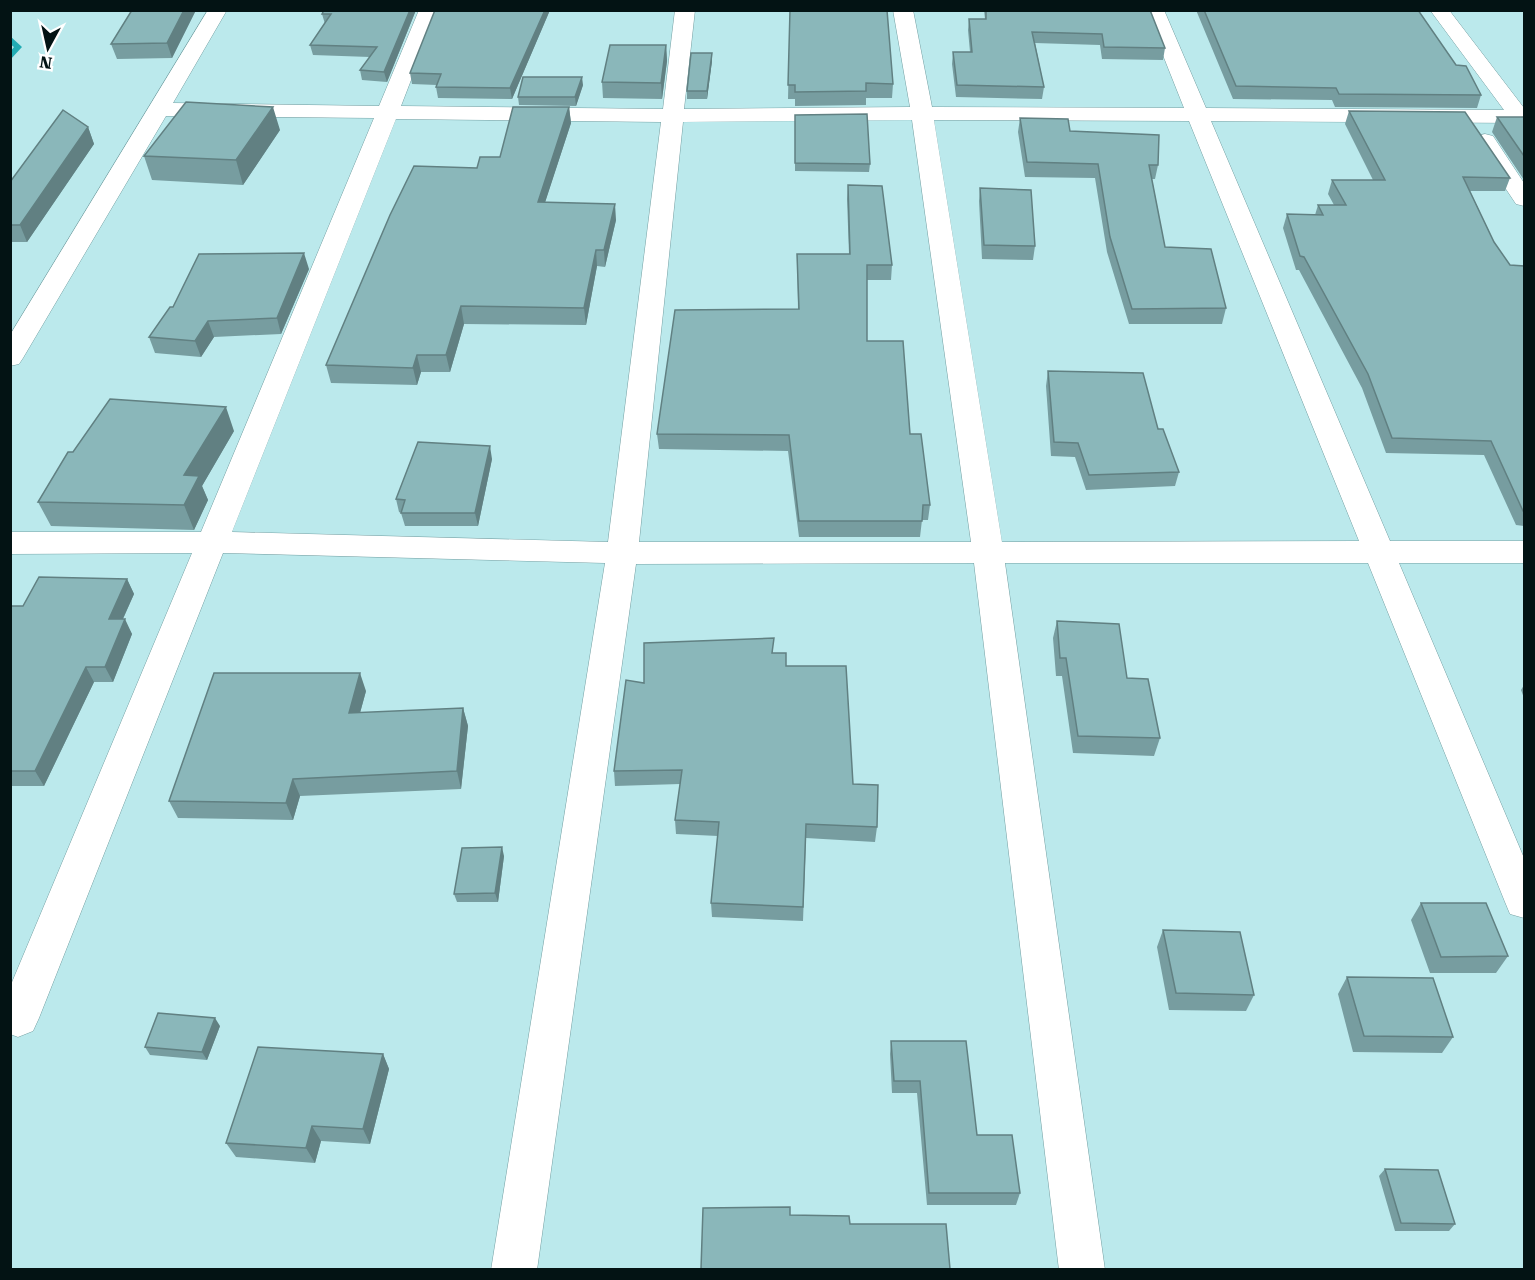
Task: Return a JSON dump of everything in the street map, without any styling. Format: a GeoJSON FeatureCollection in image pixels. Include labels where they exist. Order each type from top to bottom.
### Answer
{"type":"FeatureCollection","features":[{"type":"Feature","properties":{"kind":"street"},"geometry":{"type":"LineString","coordinates":[[10,358],[218,10]]}},
{"type":"Feature","properties":{"kind":"street"},"geometry":{"type":"LineString","coordinates":[[18,1018],[429,10]]}},
{"type":"Feature","properties":{"kind":"street"},"geometry":{"type":"LineString","coordinates":[[513,1269],[622,553],[685,10]]}},
{"type":"Feature","properties":{"kind":"street"},"geometry":{"type":"LineString","coordinates":[[903,10],[922,114],[988,554],[1082,1269]]}},
{"type":"Feature","properties":{"kind":"street"},"geometry":{"type":"LineString","coordinates":[[1155,10],[1524,902]]}},
{"type":"Feature","properties":{"kind":"street"},"geometry":{"type":"LineString","coordinates":[[1439,10],[1522,117]]}},
{"type":"Feature","properties":{"kind":"street"},"geometry":{"type":"LineString","coordinates":[[159,109],[672,116],[922,114],[1522,117]]}},
{"type":"Feature","properties":{"kind":"street"},"geometry":{"type":"LineString","coordinates":[[1468,117],[1524,199]]}},
{"type":"Feature","properties":{"kind":"street"},"geometry":{"type":"LineString","coordinates":[[10,543],[214,542],[622,553],[1524,552]]}},
{"type":"Feature","properties":{"kind":"building"},"geometry":{"type":"Polygon","coordinates":[[[132,10],[184,10],[167,43],[111,44],[132,10]]]}},
{"type":"Feature","properties":{"kind":"building"},"geometry":{"type":"Polygon","coordinates":[[[324,10],[410,10],[384,72],[360,70],[377,47],[310,45],[331,14],[322,14],[324,10]]]}},
{"type":"Feature","properties":{"kind":"building"},"geometry":{"type":"Polygon","coordinates":[[[435,10],[545,10],[510,88],[436,87],[441,74],[410,73],[435,10]]]}},
{"type":"Feature","properties":{"kind":"building"},"geometry":{"type":"Polygon","coordinates":[[[790,10],[887,10],[893,84],[866,83],[866,91],[795,92],[795,85],[788,85],[790,10]]]}},
{"type":"Feature","properties":{"kind":"building"},"geometry":{"type":"Polygon","coordinates":[[[986,10],[1150,10],[1165,48],[1104,47],[1102,34],[1032,32],[1044,87],[957,85],[953,52],[972,52],[969,19],[986,19],[986,10]]]}},
{"type":"Feature","properties":{"kind":"building"},"geometry":{"type":"Polygon","coordinates":[[[1204,10],[1418,10],[1456,65],[1466,66],[1481,95],[1339,94],[1336,88],[1236,86],[1204,10]]]}},
{"type":"Feature","properties":{"kind":"building"},"geometry":{"type":"Polygon","coordinates":[[[610,45],[666,45],[661,83],[602,82],[610,45]]]}},
{"type":"Feature","properties":{"kind":"building"},"geometry":{"type":"Polygon","coordinates":[[[691,53],[712,53],[707,91],[687,91],[691,53]]]}},
{"type":"Feature","properties":{"kind":"building"},"geometry":{"type":"Polygon","coordinates":[[[523,77],[582,77],[575,97],[518,97],[523,77]]]}},
{"type":"Feature","properties":{"kind":"building"},"geometry":{"type":"Polygon","coordinates":[[[186,102],[273,107],[236,160],[144,156],[186,102]]]}},
{"type":"Feature","properties":{"kind":"building"},"geometry":{"type":"Polygon","coordinates":[[[513,107],[569,107],[538,202],[615,204],[604,250],[596,250],[584,308],[461,306],[446,355],[417,355],[413,368],[326,365],[390,215],[414,166],[477,168],[480,157],[500,157],[513,107]]]}},
{"type":"Feature","properties":{"kind":"building"},"geometry":{"type":"Polygon","coordinates":[[[63,110],[88,127],[20,225],[10,225],[10,182],[63,110]]]}},
{"type":"Feature","properties":{"kind":"building"},"geometry":{"type":"Polygon","coordinates":[[[1349,111],[1465,112],[1510,178],[1463,177],[1494,242],[1510,265],[1524,266],[1524,511],[1491,441],[1392,438],[1368,374],[1304,257],[1300,256],[1287,214],[1323,215],[1318,205],[1346,205],[1332,180],[1385,180],[1349,111]]]}},
{"type":"Feature","properties":{"kind":"building"},"geometry":{"type":"Polygon","coordinates":[[[867,114],[870,164],[795,163],[795,115],[867,114]]]}},
{"type":"Feature","properties":{"kind":"building"},"geometry":{"type":"Polygon","coordinates":[[[1497,117],[1524,117],[1524,156],[1497,117]]]}},
{"type":"Feature","properties":{"kind":"building"},"geometry":{"type":"Polygon","coordinates":[[[1020,118],[1068,119],[1070,131],[1159,135],[1158,165],[1149,165],[1165,247],[1211,249],[1226,308],[1132,309],[1110,237],[1098,164],[1027,162],[1020,118]]]}},
{"type":"Feature","properties":{"kind":"building"},"geometry":{"type":"Polygon","coordinates":[[[848,185],[882,186],[892,265],[867,265],[867,341],[903,341],[910,434],[921,434],[930,505],[923,505],[922,521],[799,521],[789,435],[657,434],[675,310],[799,309],[797,254],[850,254],[848,185]]]}},
{"type":"Feature","properties":{"kind":"building"},"geometry":{"type":"Polygon","coordinates":[[[980,188],[1031,190],[1035,246],[984,245],[980,188]]]}},
{"type":"Feature","properties":{"kind":"building"},"geometry":{"type":"Polygon","coordinates":[[[304,253],[277,318],[208,321],[195,341],[149,337],[170,307],[173,307],[199,254],[304,253]]]}},
{"type":"Feature","properties":{"kind":"building"},"geometry":{"type":"Polygon","coordinates":[[[1048,371],[1143,373],[1158,429],[1163,429],[1179,472],[1089,475],[1078,443],[1054,442],[1048,371]]]}},
{"type":"Feature","properties":{"kind":"building"},"geometry":{"type":"Polygon","coordinates":[[[110,399],[226,407],[184,475],[199,476],[184,505],[38,502],[68,452],[73,452],[110,399]]]}},
{"type":"Feature","properties":{"kind":"building"},"geometry":{"type":"Polygon","coordinates":[[[418,442],[490,446],[475,513],[401,513],[405,500],[396,499],[418,442]]]}},
{"type":"Feature","properties":{"kind":"building"},"geometry":{"type":"Polygon","coordinates":[[[39,577],[127,579],[109,619],[125,619],[105,667],[86,667],[35,771],[10,771],[10,606],[23,606],[39,577]]]}},
{"type":"Feature","properties":{"kind":"building"},"geometry":{"type":"Polygon","coordinates":[[[1057,621],[1119,624],[1127,678],[1148,679],[1160,738],[1078,736],[1066,658],[1060,658],[1057,621]]]}},
{"type":"Feature","properties":{"kind":"building"},"geometry":{"type":"Polygon","coordinates":[[[774,638],[772,653],[786,653],[786,666],[846,666],[853,784],[878,785],[877,827],[806,824],[803,907],[711,903],[719,822],[675,820],[682,770],[614,771],[626,680],[644,683],[644,643],[774,638]]]}},
{"type":"Feature","properties":{"kind":"building"},"geometry":{"type":"Polygon","coordinates":[[[214,673],[360,673],[349,713],[463,708],[457,771],[293,779],[286,803],[169,801],[214,673]]]}},
{"type":"Feature","properties":{"kind":"building"},"geometry":{"type":"Polygon","coordinates":[[[502,847],[495,893],[454,894],[462,848],[502,847]]]}},
{"type":"Feature","properties":{"kind":"building"},"geometry":{"type":"Polygon","coordinates":[[[1421,903],[1486,903],[1508,956],[1441,957],[1421,903]]]}},
{"type":"Feature","properties":{"kind":"building"},"geometry":{"type":"Polygon","coordinates":[[[1163,930],[1240,932],[1254,995],[1176,993],[1163,930]]]}},
{"type":"Feature","properties":{"kind":"building"},"geometry":{"type":"Polygon","coordinates":[[[1347,977],[1433,978],[1453,1037],[1364,1036],[1347,977]]]}},
{"type":"Feature","properties":{"kind":"building"},"geometry":{"type":"Polygon","coordinates":[[[158,1013],[215,1018],[202,1052],[145,1047],[158,1013]]]}},
{"type":"Feature","properties":{"kind":"building"},"geometry":{"type":"Polygon","coordinates":[[[891,1041],[966,1041],[977,1135],[1012,1135],[1020,1193],[929,1193],[920,1081],[894,1081],[891,1041]]]}},
{"type":"Feature","properties":{"kind":"building"},"geometry":{"type":"Polygon","coordinates":[[[258,1047],[383,1054],[363,1129],[312,1126],[306,1148],[226,1143],[258,1047]]]}},
{"type":"Feature","properties":{"kind":"building"},"geometry":{"type":"Polygon","coordinates":[[[1385,1169],[1438,1170],[1455,1224],[1401,1223],[1385,1169]]]}},
{"type":"Feature","properties":{"kind":"building"},"geometry":{"type":"Polygon","coordinates":[[[790,1207],[790,1215],[849,1216],[850,1224],[946,1224],[950,1269],[701,1269],[703,1208],[790,1207]]]}},
{"type":"Feature","properties":{"kind":"waterway"},"geometry":{"type":"LineString","coordinates":[[10,38],[18,47],[10,58]]}}]}
